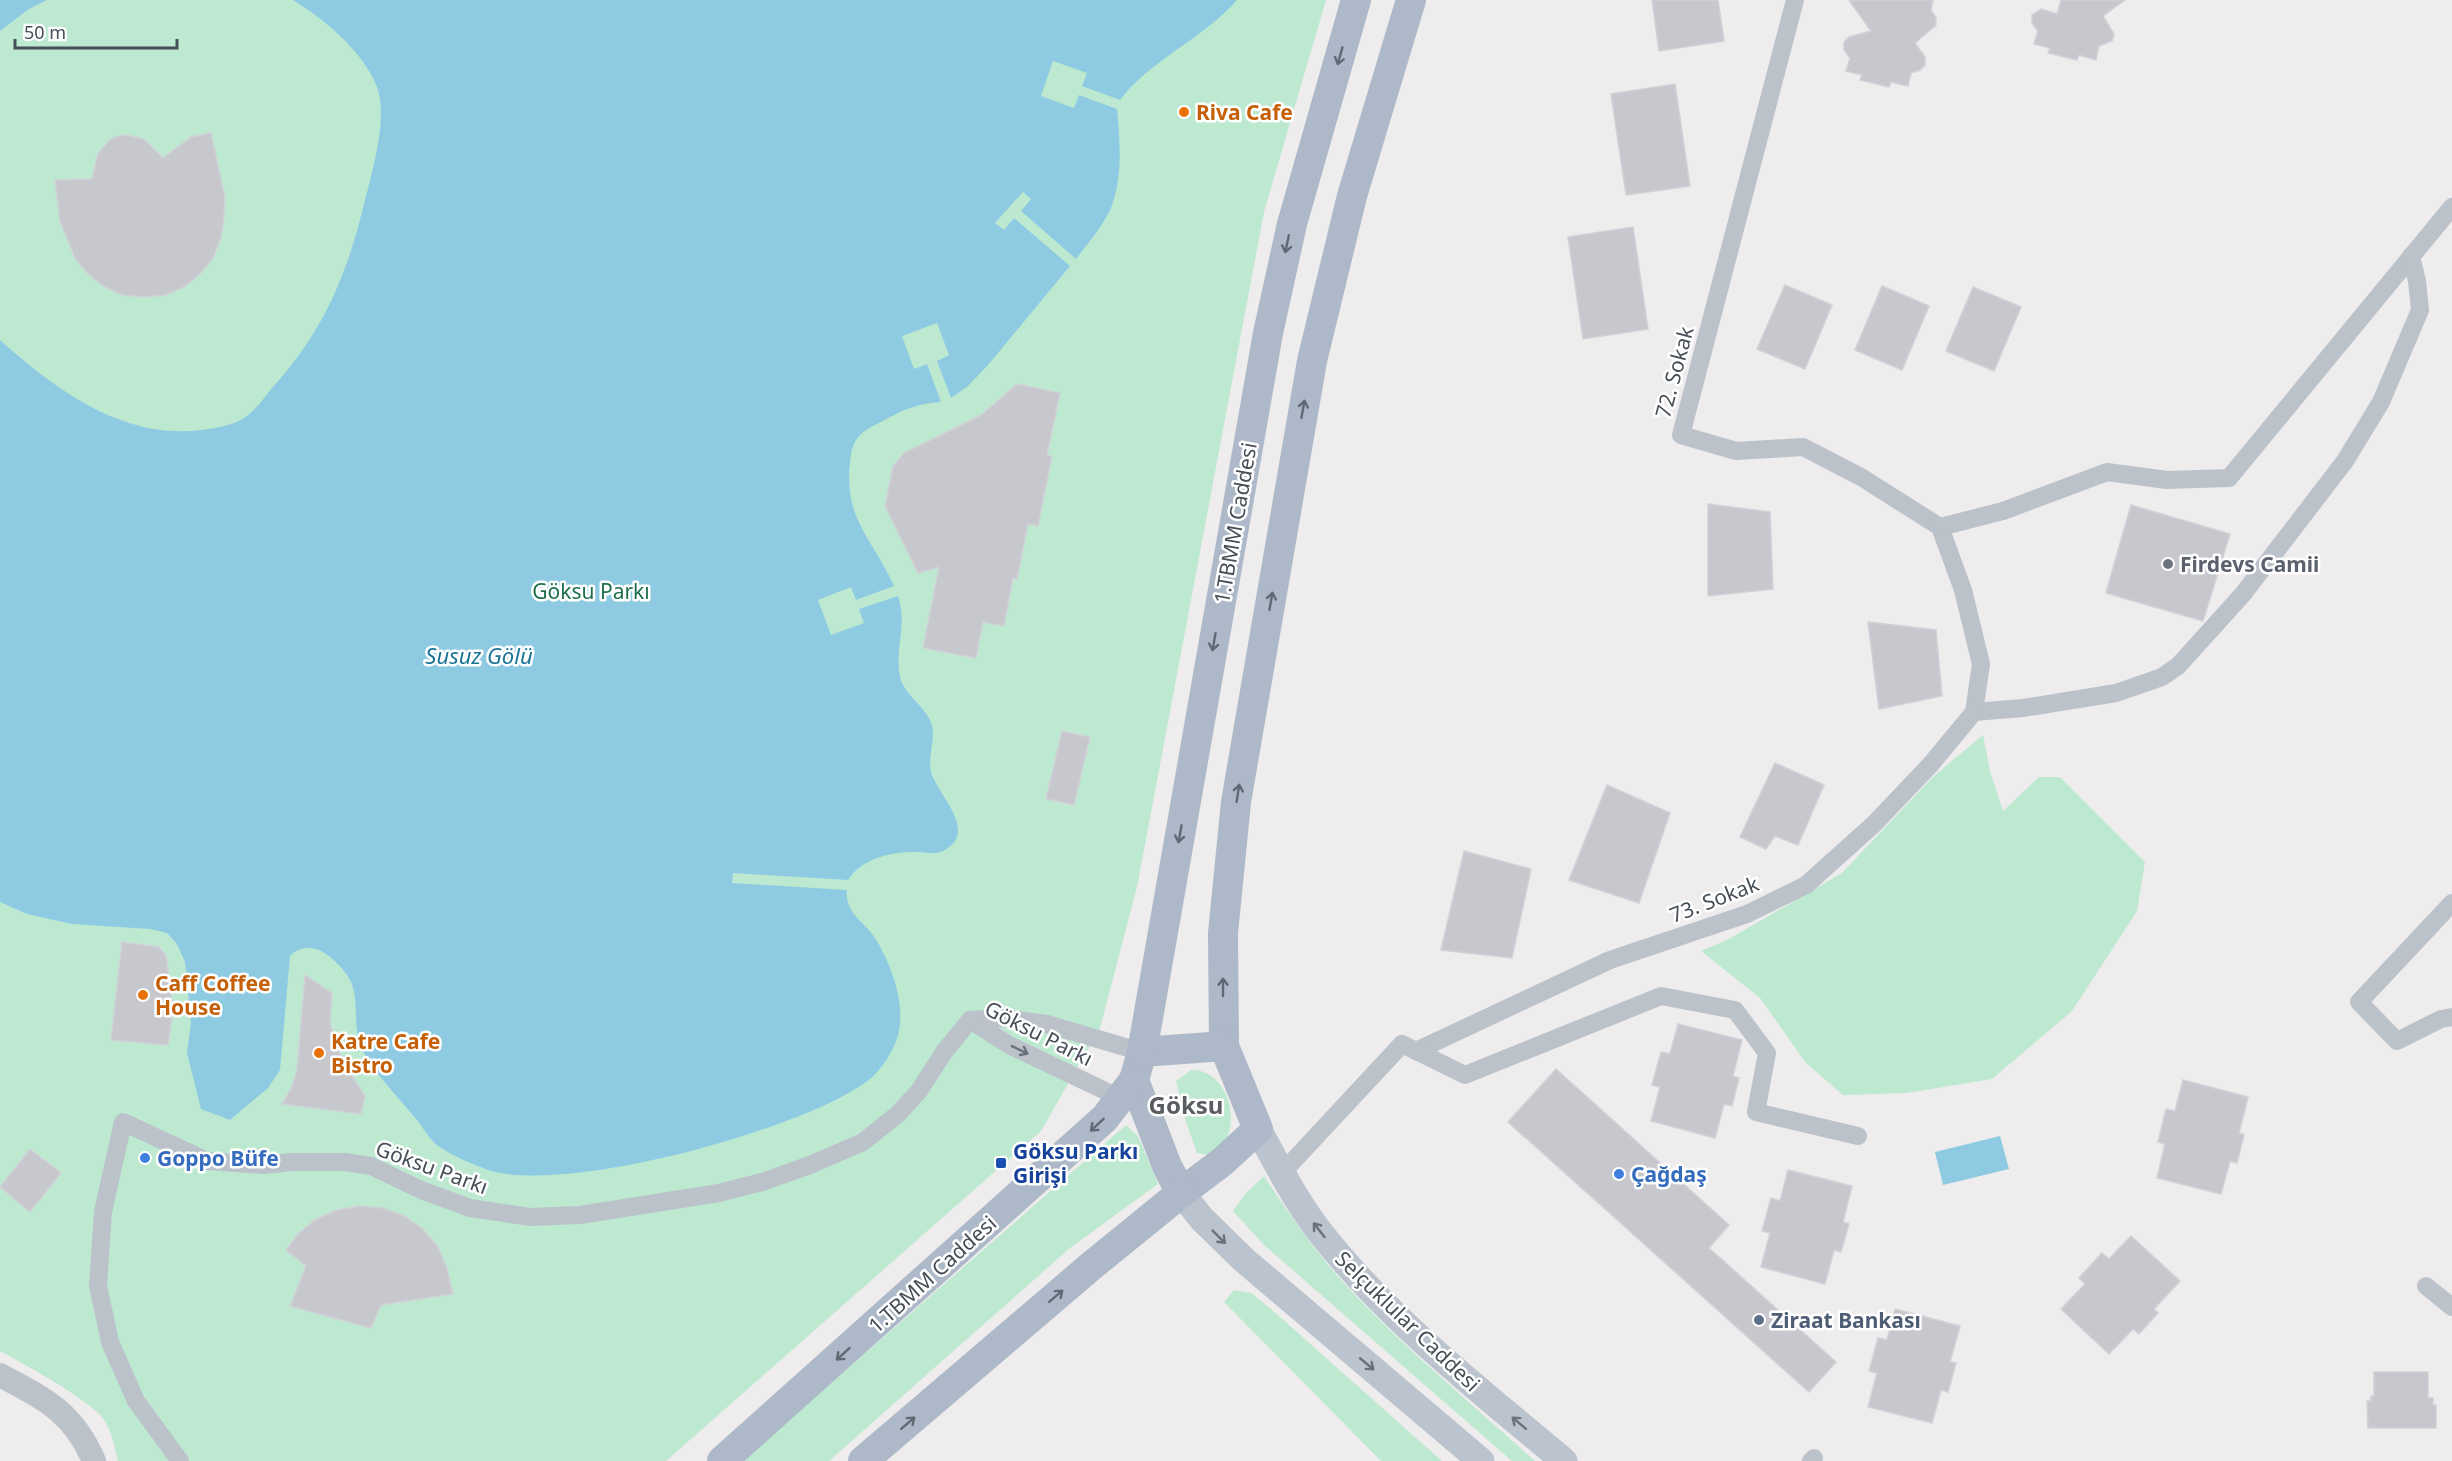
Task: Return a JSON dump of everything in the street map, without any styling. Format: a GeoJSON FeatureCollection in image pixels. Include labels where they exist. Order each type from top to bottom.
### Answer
{"type":"FeatureCollection","features":[{"type":"Feature","properties":{"kind":"main road","name":"1.TBMM Caddesi"},"geometry":{"type":"LineString","coordinates":[[722,1461],[1088,1134],[1105,1118],[1127,1089],[1142,1052],[1268,333],[1292,224],[1356,0]]}},
{"type":"Feature","properties":{"kind":"main road"},"geometry":{"type":"LineString","coordinates":[[863,1461],[1090,1267],[1222,1162],[1258,1129],[1224,1046],[1223,933],[1236,802],[1312,361],[1352,196],[1411,0]]}},
{"type":"Feature","properties":{"kind":"main road"},"geometry":{"type":"LineString","coordinates":[[1142,1052],[1224,1046]]}},
{"type":"Feature","properties":{"kind":"main road"},"geometry":{"type":"LineString","coordinates":[[1127,1089],[1181,1193],[1202,1219],[1244,1260],[1481,1461]]}},
{"type":"Feature","properties":{"kind":"main road","name":"Selçuklular Caddesi"},"geometry":{"type":"LineString","coordinates":[[1258,1129],[1282,1173],[1315,1225],[1357,1275],[1436,1352],[1564,1461]]}},
{"type":"Feature","properties":{"kind":"street","name":"72. Sokak"},"geometry":{"type":"LineString","coordinates":[[1795,0],[1681,435],[1736,451],[1803,447],[1861,477],[1940,527]]}},
{"type":"Feature","properties":{"kind":"street"},"geometry":{"type":"LineString","coordinates":[[2411,256],[2417,281],[2420,310],[2381,402],[2345,461],[2243,594],[2178,666],[2162,677],[2116,693],[2023,708],[1974,712],[1981,664],[1963,590],[1940,527],[2003,511],[2107,472],[2167,480],[2229,478],[2411,256],[2452,207]]}},
{"type":"Feature","properties":{"kind":"street","name":"73. Sokak"},"geometry":{"type":"LineString","coordinates":[[1282,1173],[1402,1044],[1416,1051],[1610,960],[1747,914],[1806,885],[1874,824],[1931,764],[1974,712]]}},
{"type":"Feature","properties":{"kind":"street"},"geometry":{"type":"LineString","coordinates":[[2452,903],[2359,1002],[2397,1041],[2441,1019],[2452,1017]]}},
{"type":"Feature","properties":{"kind":"street"},"geometry":{"type":"LineString","coordinates":[[1416,1051],[1465,1075],[1661,996],[1735,1010],[1767,1053],[1756,1112],[1858,1136]]}},
{"type":"Feature","properties":{"kind":"street"},"geometry":{"type":"LineString","coordinates":[[970,1020],[1003,1018],[1047,1023],[1142,1052]]}},
{"type":"Feature","properties":{"kind":"street","name":"Göksu Parkı"},"geometry":{"type":"LineString","coordinates":[[180,1461],[136,1401],[110,1342],[98,1286],[103,1212],[123,1122],[207,1161],[264,1165],[292,1162],[345,1162],[371,1166],[421,1190],[470,1208],[530,1217],[580,1215],[719,1193],[836,1156],[863,1142],[891,1121],[919,1091],[944,1052],[970,1020],[1010,1045],[1127,1089]]}},
{"type":"Feature","properties":{"kind":"street"},"geometry":{"type":"LineString","coordinates":[[2426,1286],[2452,1308]]}},
{"type":"Feature","properties":{"kind":"street"},"geometry":{"type":"LineString","coordinates":[[0,1375],[40,1397],[66,1416],[79,1431],[94,1461]]}},
{"type":"Feature","properties":{"kind":"green space","name":"Göksu Parkı"},"geometry":{"type":"Polygon","coordinates":[[[0,0],[1326,0],[1264,212],[1137,887],[1100,1028],[1041,1131],[666,1461],[118,1461],[108,1427],[94,1409],[54,1382],[0,1351],[0,0]]]}},
{"type":"Feature","properties":{"kind":"green space"},"geometry":{"type":"Polygon","coordinates":[[[1983,735],[1990,771],[2003,811],[2039,777],[2060,777],[2145,862],[2137,911],[2072,1011],[1992,1079],[1907,1093],[1843,1095],[1806,1063],[1760,998],[1701,951],[1729,939],[1842,873],[1933,777],[1983,735]]]}},
{"type":"Feature","properties":{"kind":"green space"},"geometry":{"type":"Polygon","coordinates":[[[1191,1070],[1203,1072],[1212,1077],[1220,1085],[1230,1106],[1230,1129],[1226,1140],[1209,1155],[1197,1153],[1185,1119],[1176,1081],[1191,1070]]]}},
{"type":"Feature","properties":{"kind":"green space"},"geometry":{"type":"Polygon","coordinates":[[[1126,1125],[1138,1136],[1158,1184],[1070,1248],[829,1461],[742,1461],[1126,1125]]]}},
{"type":"Feature","properties":{"kind":"green space"},"geometry":{"type":"Polygon","coordinates":[[[1264,1176],[1306,1236],[1353,1293],[1420,1358],[1535,1461],[1512,1461],[1264,1245],[1233,1211],[1246,1193],[1264,1176]]]}},
{"type":"Feature","properties":{"kind":"green space"},"geometry":{"type":"Polygon","coordinates":[[[1234,1290],[1251,1293],[1271,1309],[1442,1461],[1381,1461],[1224,1302],[1234,1290]]]}},
{"type":"Feature","properties":{"kind":"water"},"geometry":{"type":"Polygon","coordinates":[[[0,0],[47,0],[29,9],[0,31],[0,0]]]}},
{"type":"Feature","properties":{"kind":"water","name":"Susuz Gölü"},"geometry":{"type":"Polygon","coordinates":[[[293,0],[1237,0],[1209,26],[1147,73],[1120,100],[1082,86],[1087,73],[1053,61],[1041,96],[1074,108],[1079,95],[1117,109],[1120,146],[1119,171],[1115,196],[1108,215],[1076,259],[1021,211],[1031,199],[1023,192],[995,223],[1004,230],[1014,218],[1070,266],[988,365],[968,386],[951,398],[937,361],[949,355],[937,323],[902,336],[914,369],[927,364],[941,402],[917,406],[888,418],[863,432],[853,447],[849,482],[851,499],[862,528],[894,586],[856,600],[851,587],[818,600],[831,635],[864,623],[859,609],[898,596],[902,617],[900,677],[906,690],[924,710],[931,722],[933,735],[931,772],[954,813],[958,834],[953,843],[943,851],[887,855],[861,866],[848,880],[733,873],[732,883],[847,890],[849,906],[883,951],[899,999],[898,1035],[891,1053],[874,1075],[839,1098],[794,1118],[740,1137],[681,1154],[621,1166],[565,1174],[518,1175],[483,1168],[442,1149],[385,1083],[360,1044],[354,991],[347,975],[329,956],[313,948],[306,948],[290,956],[280,1070],[268,1088],[230,1120],[201,1109],[187,1053],[191,1023],[185,962],[177,944],[167,933],[150,929],[72,924],[27,914],[0,902],[0,340],[67,393],[117,419],[144,427],[172,431],[201,430],[229,425],[248,415],[259,404],[304,348],[339,284],[362,212],[380,132],[380,100],[371,74],[342,38],[318,17],[293,0]]]}},
{"type":"Feature","properties":{"kind":"water"},"geometry":{"type":"Polygon","coordinates":[[[2000,1136],[2009,1169],[1943,1185],[1935,1152],[2000,1136]]]}},
{"type":"Feature","properties":{"kind":"building"},"geometry":{"type":"Polygon","coordinates":[[[1652,0],[1718,0],[1724,41],[1659,51],[1652,0]]]}},
{"type":"Feature","properties":{"kind":"building"},"geometry":{"type":"Polygon","coordinates":[[[1849,0],[1933,0],[1931,10],[1936,18],[1936,25],[1915,43],[1925,57],[1925,65],[1920,70],[1911,73],[1908,86],[1891,82],[1889,87],[1860,80],[1862,75],[1846,71],[1850,58],[1844,50],[1844,42],[1849,37],[1871,31],[1849,0]]]}},
{"type":"Feature","properties":{"kind":"building"},"geometry":{"type":"Polygon","coordinates":[[[2061,0],[2125,0],[2103,16],[2114,34],[2112,41],[2099,46],[2096,60],[2079,55],[2077,60],[2048,53],[2050,48],[2034,44],[2038,31],[2032,23],[2032,15],[2041,9],[2057,14],[2061,0]]]}},
{"type":"Feature","properties":{"kind":"building"},"geometry":{"type":"Polygon","coordinates":[[[1675,84],[1690,186],[1626,195],[1611,94],[1675,84]]]}},
{"type":"Feature","properties":{"kind":"building"},"geometry":{"type":"Polygon","coordinates":[[[211,133],[225,198],[224,218],[221,238],[213,258],[200,274],[184,287],[165,295],[144,297],[123,295],[105,287],[88,274],[75,258],[60,221],[55,180],[92,179],[98,153],[110,140],[118,136],[127,135],[144,139],[163,158],[191,137],[211,133]]]}},
{"type":"Feature","properties":{"kind":"building"},"geometry":{"type":"Polygon","coordinates":[[[1633,227],[1648,329],[1583,339],[1568,237],[1633,227]]]}},
{"type":"Feature","properties":{"kind":"building"},"geometry":{"type":"Polygon","coordinates":[[[1785,285],[1832,305],[1805,369],[1757,349],[1785,285]]]}},
{"type":"Feature","properties":{"kind":"building"},"geometry":{"type":"Polygon","coordinates":[[[1882,286],[1929,306],[1902,370],[1855,350],[1882,286]]]}},
{"type":"Feature","properties":{"kind":"building"},"geometry":{"type":"Polygon","coordinates":[[[1973,287],[2021,307],[1994,371],[1946,351],[1973,287]]]}},
{"type":"Feature","properties":{"kind":"building"},"geometry":{"type":"Polygon","coordinates":[[[1017,384],[1060,393],[1047,455],[1052,456],[1038,526],[1028,524],[1017,579],[1013,578],[1004,626],[983,622],[976,658],[923,648],[939,567],[918,573],[885,506],[893,466],[904,453],[981,415],[1017,384]]]}},
{"type":"Feature","properties":{"kind":"building"},"geometry":{"type":"Polygon","coordinates":[[[1708,504],[1770,512],[1773,589],[1708,596],[1708,504]]]}},
{"type":"Feature","properties":{"kind":"building","name":"Firdevs Camii"},"geometry":{"type":"Polygon","coordinates":[[[2131,505],[2230,534],[2203,621],[2106,593],[2131,505]]]}},
{"type":"Feature","properties":{"kind":"building"},"geometry":{"type":"Polygon","coordinates":[[[1868,622],[1936,630],[1942,696],[1879,709],[1868,622]]]}},
{"type":"Feature","properties":{"kind":"building"},"geometry":{"type":"Polygon","coordinates":[[[1062,731],[1090,737],[1074,805],[1046,799],[1062,731]]]}},
{"type":"Feature","properties":{"kind":"building"},"geometry":{"type":"Polygon","coordinates":[[[1775,763],[1824,785],[1798,845],[1775,836],[1766,849],[1740,837],[1775,763]]]}},
{"type":"Feature","properties":{"kind":"building"},"geometry":{"type":"Polygon","coordinates":[[[1607,785],[1670,813],[1639,903],[1569,880],[1607,785]]]}},
{"type":"Feature","properties":{"kind":"building"},"geometry":{"type":"Polygon","coordinates":[[[1464,851],[1531,869],[1512,958],[1441,950],[1464,851]]]}},
{"type":"Feature","properties":{"kind":"building","name":"Caff Coffee House"},"geometry":{"type":"Polygon","coordinates":[[[122,942],[159,947],[166,955],[173,1010],[168,1045],[111,1040],[122,942]]]}},
{"type":"Feature","properties":{"kind":"building","name":"Katre Cafe Bistro"},"geometry":{"type":"Polygon","coordinates":[[[305,975],[332,993],[330,1023],[342,1061],[365,1096],[361,1114],[282,1104],[292,1087],[297,1070],[305,975]]]}},
{"type":"Feature","properties":{"kind":"building"},"geometry":{"type":"Polygon","coordinates":[[[1678,1024],[1742,1040],[1733,1076],[1739,1078],[1732,1106],[1724,1104],[1715,1138],[1651,1121],[1660,1087],[1652,1085],[1661,1052],[1670,1054],[1678,1024]]]}},
{"type":"Feature","properties":{"kind":"building","name":"Çağdaş"},"geometry":{"type":"Polygon","coordinates":[[[1556,1069],[1729,1225],[1709,1248],[1836,1362],[1809,1392],[1508,1122],[1556,1069]]]}},
{"type":"Feature","properties":{"kind":"building"},"geometry":{"type":"Polygon","coordinates":[[[2183,1080],[2248,1097],[2239,1133],[2244,1135],[2237,1163],[2230,1161],[2221,1194],[2157,1178],[2165,1144],[2158,1142],[2166,1109],[2175,1111],[2183,1080]]]}},
{"type":"Feature","properties":{"kind":"building"},"geometry":{"type":"Polygon","coordinates":[[[30,1149],[61,1173],[30,1212],[0,1187],[30,1149]]]}},
{"type":"Feature","properties":{"kind":"building"},"geometry":{"type":"Polygon","coordinates":[[[1788,1170],[1852,1186],[1843,1222],[1849,1224],[1841,1252],[1834,1250],[1825,1284],[1761,1267],[1770,1233],[1762,1231],[1771,1198],[1780,1201],[1788,1170]]]}},
{"type":"Feature","properties":{"kind":"building"},"geometry":{"type":"Polygon","coordinates":[[[360,1206],[383,1208],[404,1216],[423,1229],[438,1247],[447,1268],[453,1294],[381,1305],[371,1328],[290,1306],[306,1266],[286,1250],[298,1234],[316,1219],[337,1210],[360,1206]]]}},
{"type":"Feature","properties":{"kind":"building"},"geometry":{"type":"Polygon","coordinates":[[[2131,1236],[2180,1281],[2154,1309],[2158,1313],[2139,1334],[2133,1329],[2109,1354],[2061,1309],[2085,1284],[2079,1278],[2102,1253],[2109,1259],[2131,1236]]]}},
{"type":"Feature","properties":{"kind":"building"},"geometry":{"type":"Polygon","coordinates":[[[1895,1309],[1960,1326],[1950,1362],[1956,1363],[1948,1392],[1941,1390],[1932,1423],[1868,1407],[1877,1373],[1869,1371],[1878,1338],[1887,1340],[1895,1309]]]}},
{"type":"Feature","properties":{"kind":"building"},"geometry":{"type":"Polygon","coordinates":[[[2374,1372],[2428,1372],[2428,1398],[2433,1398],[2433,1405],[2436,1405],[2436,1428],[2368,1428],[2367,1401],[2371,1401],[2371,1396],[2374,1396],[2374,1372]]]}},
{"type":"Feature","properties":{"kind":"place","name":"Riva Cafe"},"geometry":{"type":"Point","coordinates":[1184,112]}},
{"type":"Feature","properties":{"kind":"place","name":"Firdevs Camii"},"geometry":{"type":"Point","coordinates":[2168,564]}},
{"type":"Feature","properties":{"kind":"place","name":"Caff Coffee House"},"geometry":{"type":"Point","coordinates":[143,995]}},
{"type":"Feature","properties":{"kind":"place","name":"Katre Cafe Bistro"},"geometry":{"type":"Point","coordinates":[319,1053]}},
{"type":"Feature","properties":{"kind":"place","name":"Goppo Büfe"},"geometry":{"type":"Point","coordinates":[145,1158]}},
{"type":"Feature","properties":{"kind":"place","name":"Göksu Parkı Girişi"},"geometry":{"type":"Point","coordinates":[1001,1163]}},
{"type":"Feature","properties":{"kind":"place","name":"Çağdaş"},"geometry":{"type":"Point","coordinates":[1619,1174]}},
{"type":"Feature","properties":{"kind":"place","name":"Ziraat Bankası"},"geometry":{"type":"Point","coordinates":[1759,1320]}},
{"type":"Feature","properties":{"kind":"district","name":"Göksu"},"geometry":{"type":"Point","coordinates":[1186,1104]}}]}
